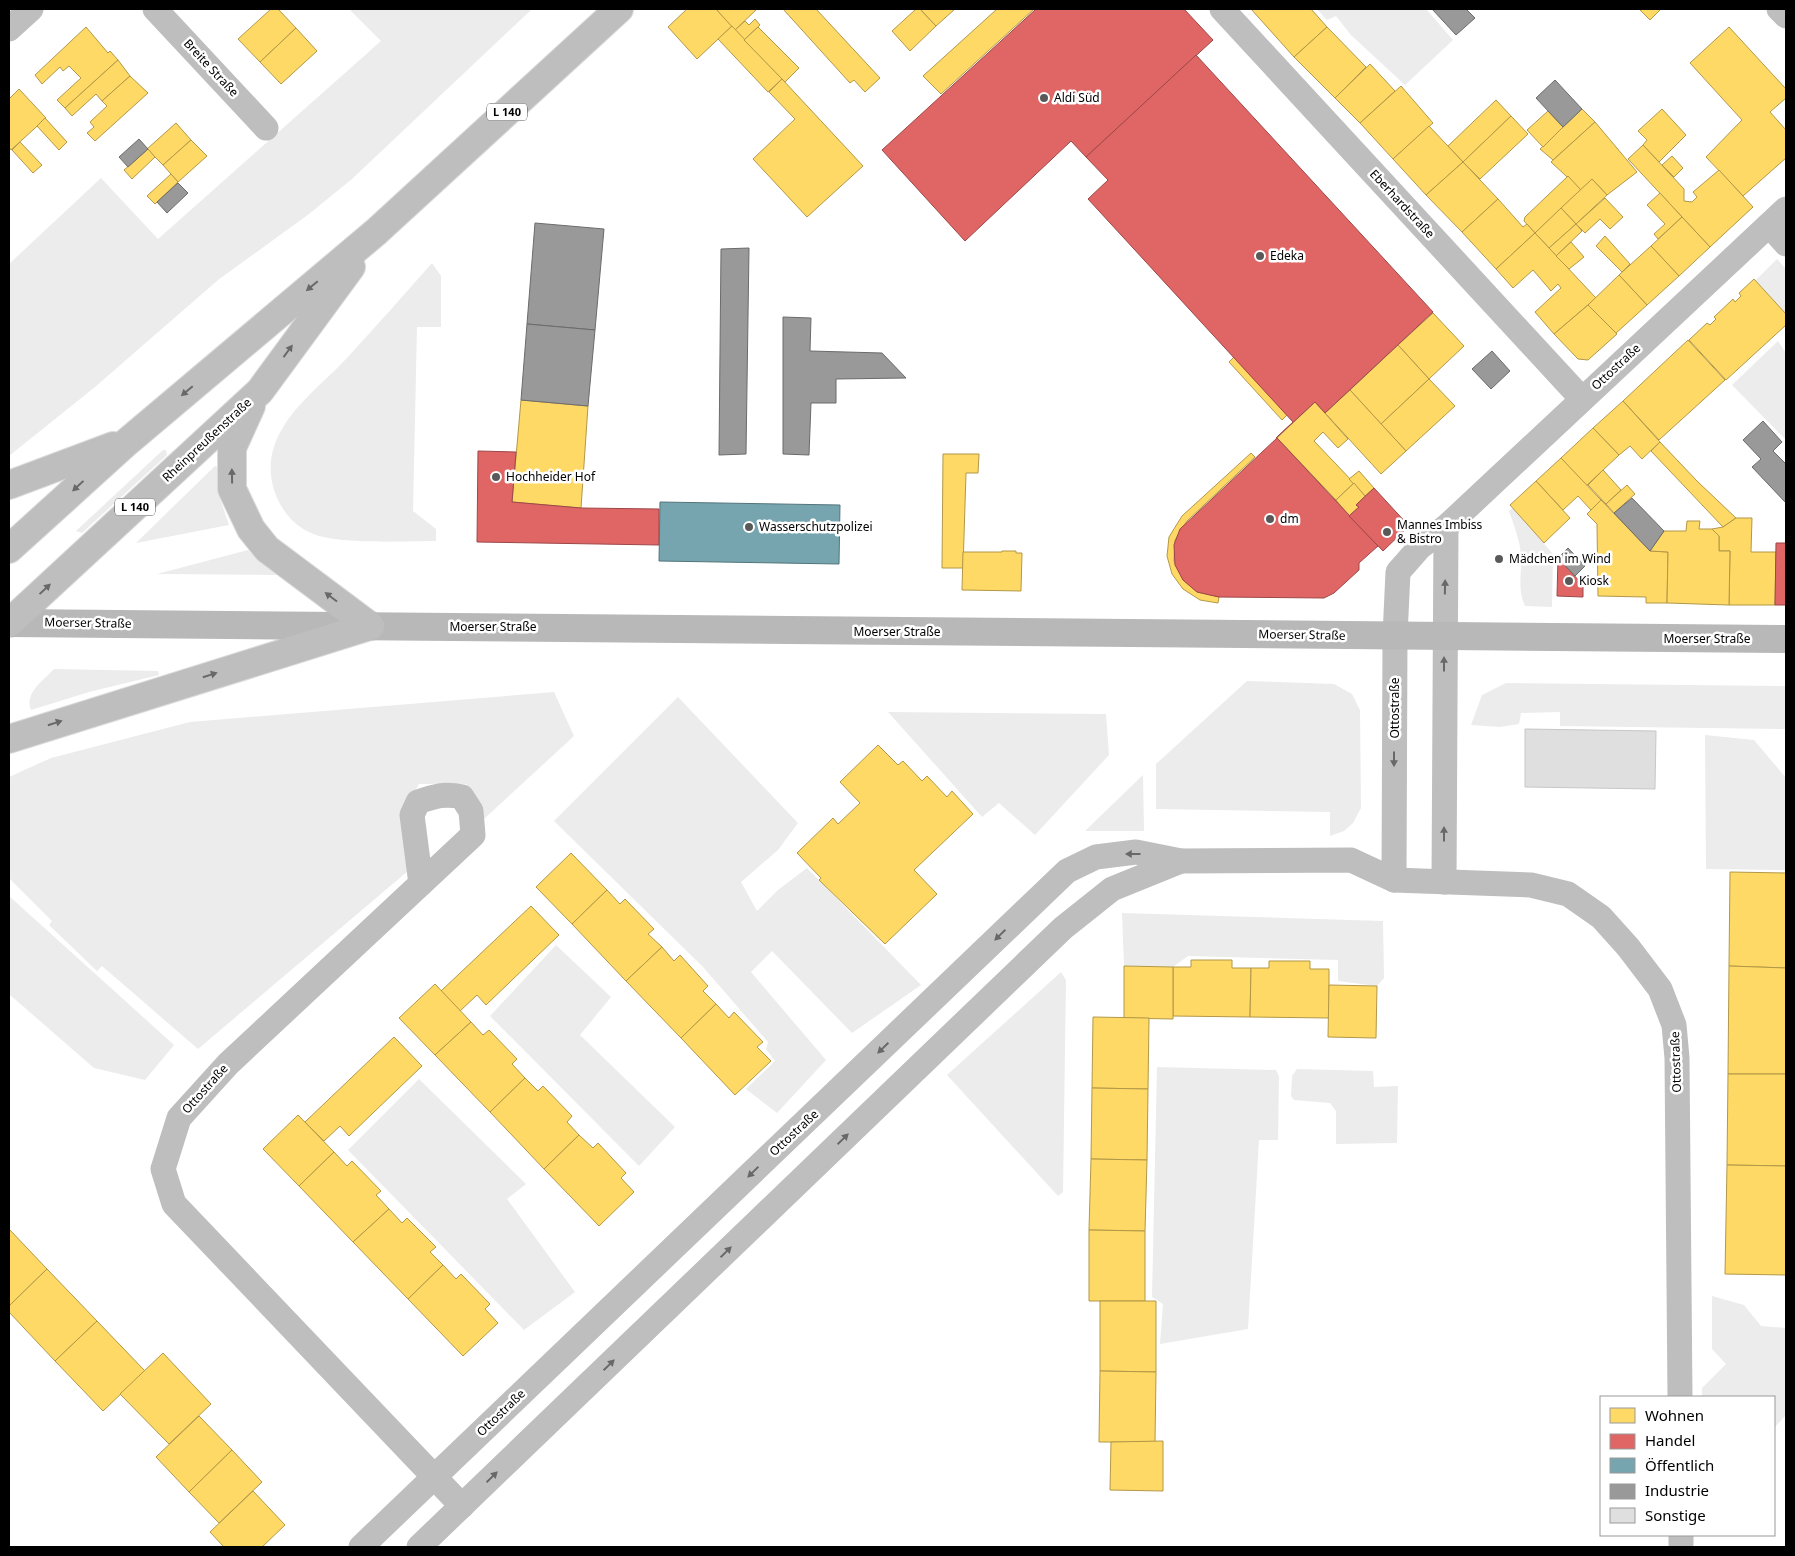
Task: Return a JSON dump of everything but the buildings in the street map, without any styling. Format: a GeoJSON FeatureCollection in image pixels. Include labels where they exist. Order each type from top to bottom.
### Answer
{"type":"FeatureCollection","features":[{"type":"Feature","properties":{"kind":"main road","name":"Rheinpreußenstraße"},"geometry":{"type":"LineString","coordinates":[[9,549],[127,442],[376,232],[619,9]]}},
{"type":"Feature","properties":{"kind":"main road","name":"Rheinpreußenstraße"},"geometry":{"type":"LineString","coordinates":[[9,623],[260,391],[376,232]]}},
{"type":"Feature","properties":{"kind":"main road"},"geometry":{"type":"LineString","coordinates":[[260,391],[243,419],[232,448],[232,489],[251,529],[267,549],[370,626]]}},
{"type":"Feature","properties":{"kind":"main road"},"geometry":{"type":"LineString","coordinates":[[9,485],[127,442]]}},
{"type":"Feature","properties":{"kind":"main road","name":"Moerser Straße"},"geometry":{"type":"LineString","coordinates":[[9,623],[1786,639]]}},
{"type":"Feature","properties":{"kind":"main road"},"geometry":{"type":"LineString","coordinates":[[9,739],[370,626]]}},
{"type":"Feature","properties":{"kind":"street"},"geometry":{"type":"LineString","coordinates":[[9,29],[31,9]]}},
{"type":"Feature","properties":{"kind":"street","name":"Breite Straße"},"geometry":{"type":"LineString","coordinates":[[155,9],[266,128]]}},
{"type":"Feature","properties":{"kind":"street","name":"Eberhardstraße"},"geometry":{"type":"LineString","coordinates":[[1222,9],[1582,399]]}},
{"type":"Feature","properties":{"kind":"street"},"geometry":{"type":"LineString","coordinates":[[1779,9],[1786,16]]}},
{"type":"Feature","properties":{"kind":"street"},"geometry":{"type":"LineString","coordinates":[[1778,217],[1786,244]]}},
{"type":"Feature","properties":{"kind":"street","name":"Ottostraße"},"geometry":{"type":"LineString","coordinates":[[1394,880],[1395,636],[1398,572],[1420,546],[1446,527],[1778,217]]}},
{"type":"Feature","properties":{"kind":"street"},"geometry":{"type":"LineString","coordinates":[[1444,882],[1446,527]]}},
{"type":"Feature","properties":{"kind":"street","name":"Ottostraße"},"geometry":{"type":"LineString","coordinates":[[361,1547],[1067,871],[1096,857],[1136,852],[1181,861],[1351,860],[1394,880],[1532,885],[1568,894],[1601,917],[1628,947],[1660,989],[1674,1025],[1677,1058],[1680,1396]]}},
{"type":"Feature","properties":{"kind":"street","name":"Ottostraße"},"geometry":{"type":"LineString","coordinates":[[419,1547],[1063,928],[1112,889],[1181,861]]}},
{"type":"Feature","properties":{"kind":"street","name":"Ottostraße"},"geometry":{"type":"LineString","coordinates":[[421,884],[228,1064],[179,1118],[163,1169],[174,1204],[462,1506]]}},
{"type":"Feature","properties":{"kind":"shaded area"},"geometry":{"type":"Polygon","coordinates":[[[349,9],[532,9],[352,179],[309,214],[218,280],[95,387],[9,456],[9,264],[101,178],[158,239],[381,41],[349,9]]]}},
{"type":"Feature","properties":{"kind":"shaded area"},"geometry":{"type":"Polygon","coordinates":[[[1317,9],[1426,9],[1453,40],[1405,85],[1351,35],[1336,16],[1327,20],[1317,9]]]}},
{"type":"Feature","properties":{"kind":"shaded area"},"geometry":{"type":"Polygon","coordinates":[[[1777,259],[1786,269],[1786,314],[1755,281],[1777,259]]]}},
{"type":"Feature","properties":{"kind":"shaded area"},"geometry":{"type":"Polygon","coordinates":[[[432,263],[441,276],[441,327],[417,327],[413,511],[436,529],[436,541],[354,541],[323,537],[311,533],[300,527],[283,509],[273,485],[271,459],[279,434],[296,410],[348,357],[432,263]]]}},
{"type":"Feature","properties":{"kind":"shaded area"},"geometry":{"type":"Polygon","coordinates":[[[1778,341],[1786,353],[1786,440],[1732,385],[1778,341]]]}},
{"type":"Feature","properties":{"kind":"shaded area"},"geometry":{"type":"Polygon","coordinates":[[[163,450],[166,450],[167,455],[82,533],[76,531],[163,450]]]}},
{"type":"Feature","properties":{"kind":"shaded area"},"geometry":{"type":"Polygon","coordinates":[[[215,466],[217,467],[217,490],[229,525],[136,543],[215,466]]]}},
{"type":"Feature","properties":{"kind":"shaded area"},"geometry":{"type":"Polygon","coordinates":[[[1513,508],[1553,554],[1552,607],[1525,606],[1520,588],[1520,550],[1517,533],[1509,511],[1513,508]]]}},
{"type":"Feature","properties":{"kind":"shaded area"},"geometry":{"type":"Polygon","coordinates":[[[248,550],[279,575],[157,574],[248,550]]]}},
{"type":"Feature","properties":{"kind":"shaded area"},"geometry":{"type":"Polygon","coordinates":[[[54,669],[158,671],[159,675],[89,692],[31,710],[30,698],[33,692],[40,682],[54,669]]]}},
{"type":"Feature","properties":{"kind":"shaded area"},"geometry":{"type":"Polygon","coordinates":[[[1247,681],[1334,684],[1352,694],[1360,710],[1361,808],[1353,823],[1344,831],[1330,836],[1330,812],[1156,809],[1156,764],[1247,681]]]}},
{"type":"Feature","properties":{"kind":"shaded area"},"geometry":{"type":"Polygon","coordinates":[[[1506,683],[1786,686],[1785,729],[1560,726],[1560,712],[1521,713],[1519,724],[1500,727],[1471,725],[1482,695],[1506,683]]]}},
{"type":"Feature","properties":{"kind":"shaded area"},"geometry":{"type":"Polygon","coordinates":[[[554,692],[574,736],[484,819],[466,784],[419,784],[403,813],[408,871],[198,1049],[102,966],[97,971],[49,925],[52,921],[9,878],[9,777],[51,758],[190,722],[554,692]]]}},
{"type":"Feature","properties":{"kind":"shaded area"},"geometry":{"type":"Polygon","coordinates":[[[678,697],[798,823],[778,850],[741,882],[757,911],[778,890],[807,868],[921,985],[852,1033],[772,951],[751,972],[826,1060],[777,1113],[746,1089],[775,1061],[766,1049],[768,1042],[703,967],[554,821],[678,697]]]}},
{"type":"Feature","properties":{"kind":"shaded area"},"geometry":{"type":"Polygon","coordinates":[[[888,712],[1106,714],[1109,755],[1035,835],[999,803],[982,817],[888,712]]]}},
{"type":"Feature","properties":{"kind":"shaded area"},"geometry":{"type":"Polygon","coordinates":[[[1705,735],[1754,740],[1786,778],[1786,870],[1706,869],[1705,735]]]}},
{"type":"Feature","properties":{"kind":"shaded area"},"geometry":{"type":"Polygon","coordinates":[[[1143,775],[1144,831],[1085,831],[1143,775]]]}},
{"type":"Feature","properties":{"kind":"shaded area"},"geometry":{"type":"Polygon","coordinates":[[[9,896],[174,1045],[145,1080],[94,1068],[9,994],[9,896]]]}},
{"type":"Feature","properties":{"kind":"shaded area"},"geometry":{"type":"Polygon","coordinates":[[[1122,913],[1383,921],[1384,978],[1377,986],[1338,981],[1338,960],[1188,956],[1173,967],[1124,966],[1122,913]]]}},
{"type":"Feature","properties":{"kind":"shaded area"},"geometry":{"type":"Polygon","coordinates":[[[556,945],[611,997],[580,1035],[675,1127],[639,1166],[490,1016],[556,945]]]}},
{"type":"Feature","properties":{"kind":"shaded area"},"geometry":{"type":"Polygon","coordinates":[[[1061,972],[1066,980],[1063,1192],[1058,1196],[947,1075],[1061,972]]]}},
{"type":"Feature","properties":{"kind":"shaded area"},"geometry":{"type":"Polygon","coordinates":[[[1157,1067],[1276,1070],[1279,1076],[1278,1140],[1259,1140],[1248,1329],[1160,1344],[1163,1304],[1152,1297],[1157,1067]]]}},
{"type":"Feature","properties":{"kind":"shaded area"},"geometry":{"type":"Polygon","coordinates":[[[1297,1069],[1373,1071],[1374,1087],[1398,1086],[1397,1143],[1336,1144],[1336,1111],[1330,1103],[1294,1100],[1291,1096],[1292,1076],[1297,1069]]]}},
{"type":"Feature","properties":{"kind":"shaded area"},"geometry":{"type":"Polygon","coordinates":[[[419,1079],[526,1184],[507,1199],[575,1292],[524,1330],[348,1150],[419,1079]]]}},
{"type":"Feature","properties":{"kind":"shaded area"},"geometry":{"type":"Polygon","coordinates":[[[1712,1296],[1744,1305],[1761,1326],[1786,1328],[1786,1415],[1775,1427],[1775,1396],[1702,1396],[1702,1388],[1726,1364],[1712,1349],[1712,1296]]]}},
{"type":"Feature","properties":{"kind":"place","name":"Aldi Süd"},"geometry":{"type":"Point","coordinates":[1044,98]}},
{"type":"Feature","properties":{"kind":"place","name":"Edeka"},"geometry":{"type":"Point","coordinates":[1260,256]}},
{"type":"Feature","properties":{"kind":"place","name":"Hochheider Hof"},"geometry":{"type":"Point","coordinates":[496,477]}},
{"type":"Feature","properties":{"kind":"place","name":"dm"},"geometry":{"type":"Point","coordinates":[1270,519]}},
{"type":"Feature","properties":{"kind":"place","name":"Wasserschutzpolizei"},"geometry":{"type":"Point","coordinates":[749,527]}},
{"type":"Feature","properties":{"kind":"place","name":"Mannes Imbiss & Bistro"},"geometry":{"type":"Point","coordinates":[1387,532]}},
{"type":"Feature","properties":{"kind":"place","name":"Mädchen im Wind"},"geometry":{"type":"Point","coordinates":[1499,559]}},
{"type":"Feature","properties":{"kind":"place","name":"Kiosk"},"geometry":{"type":"Point","coordinates":[1569,581]}}]}
